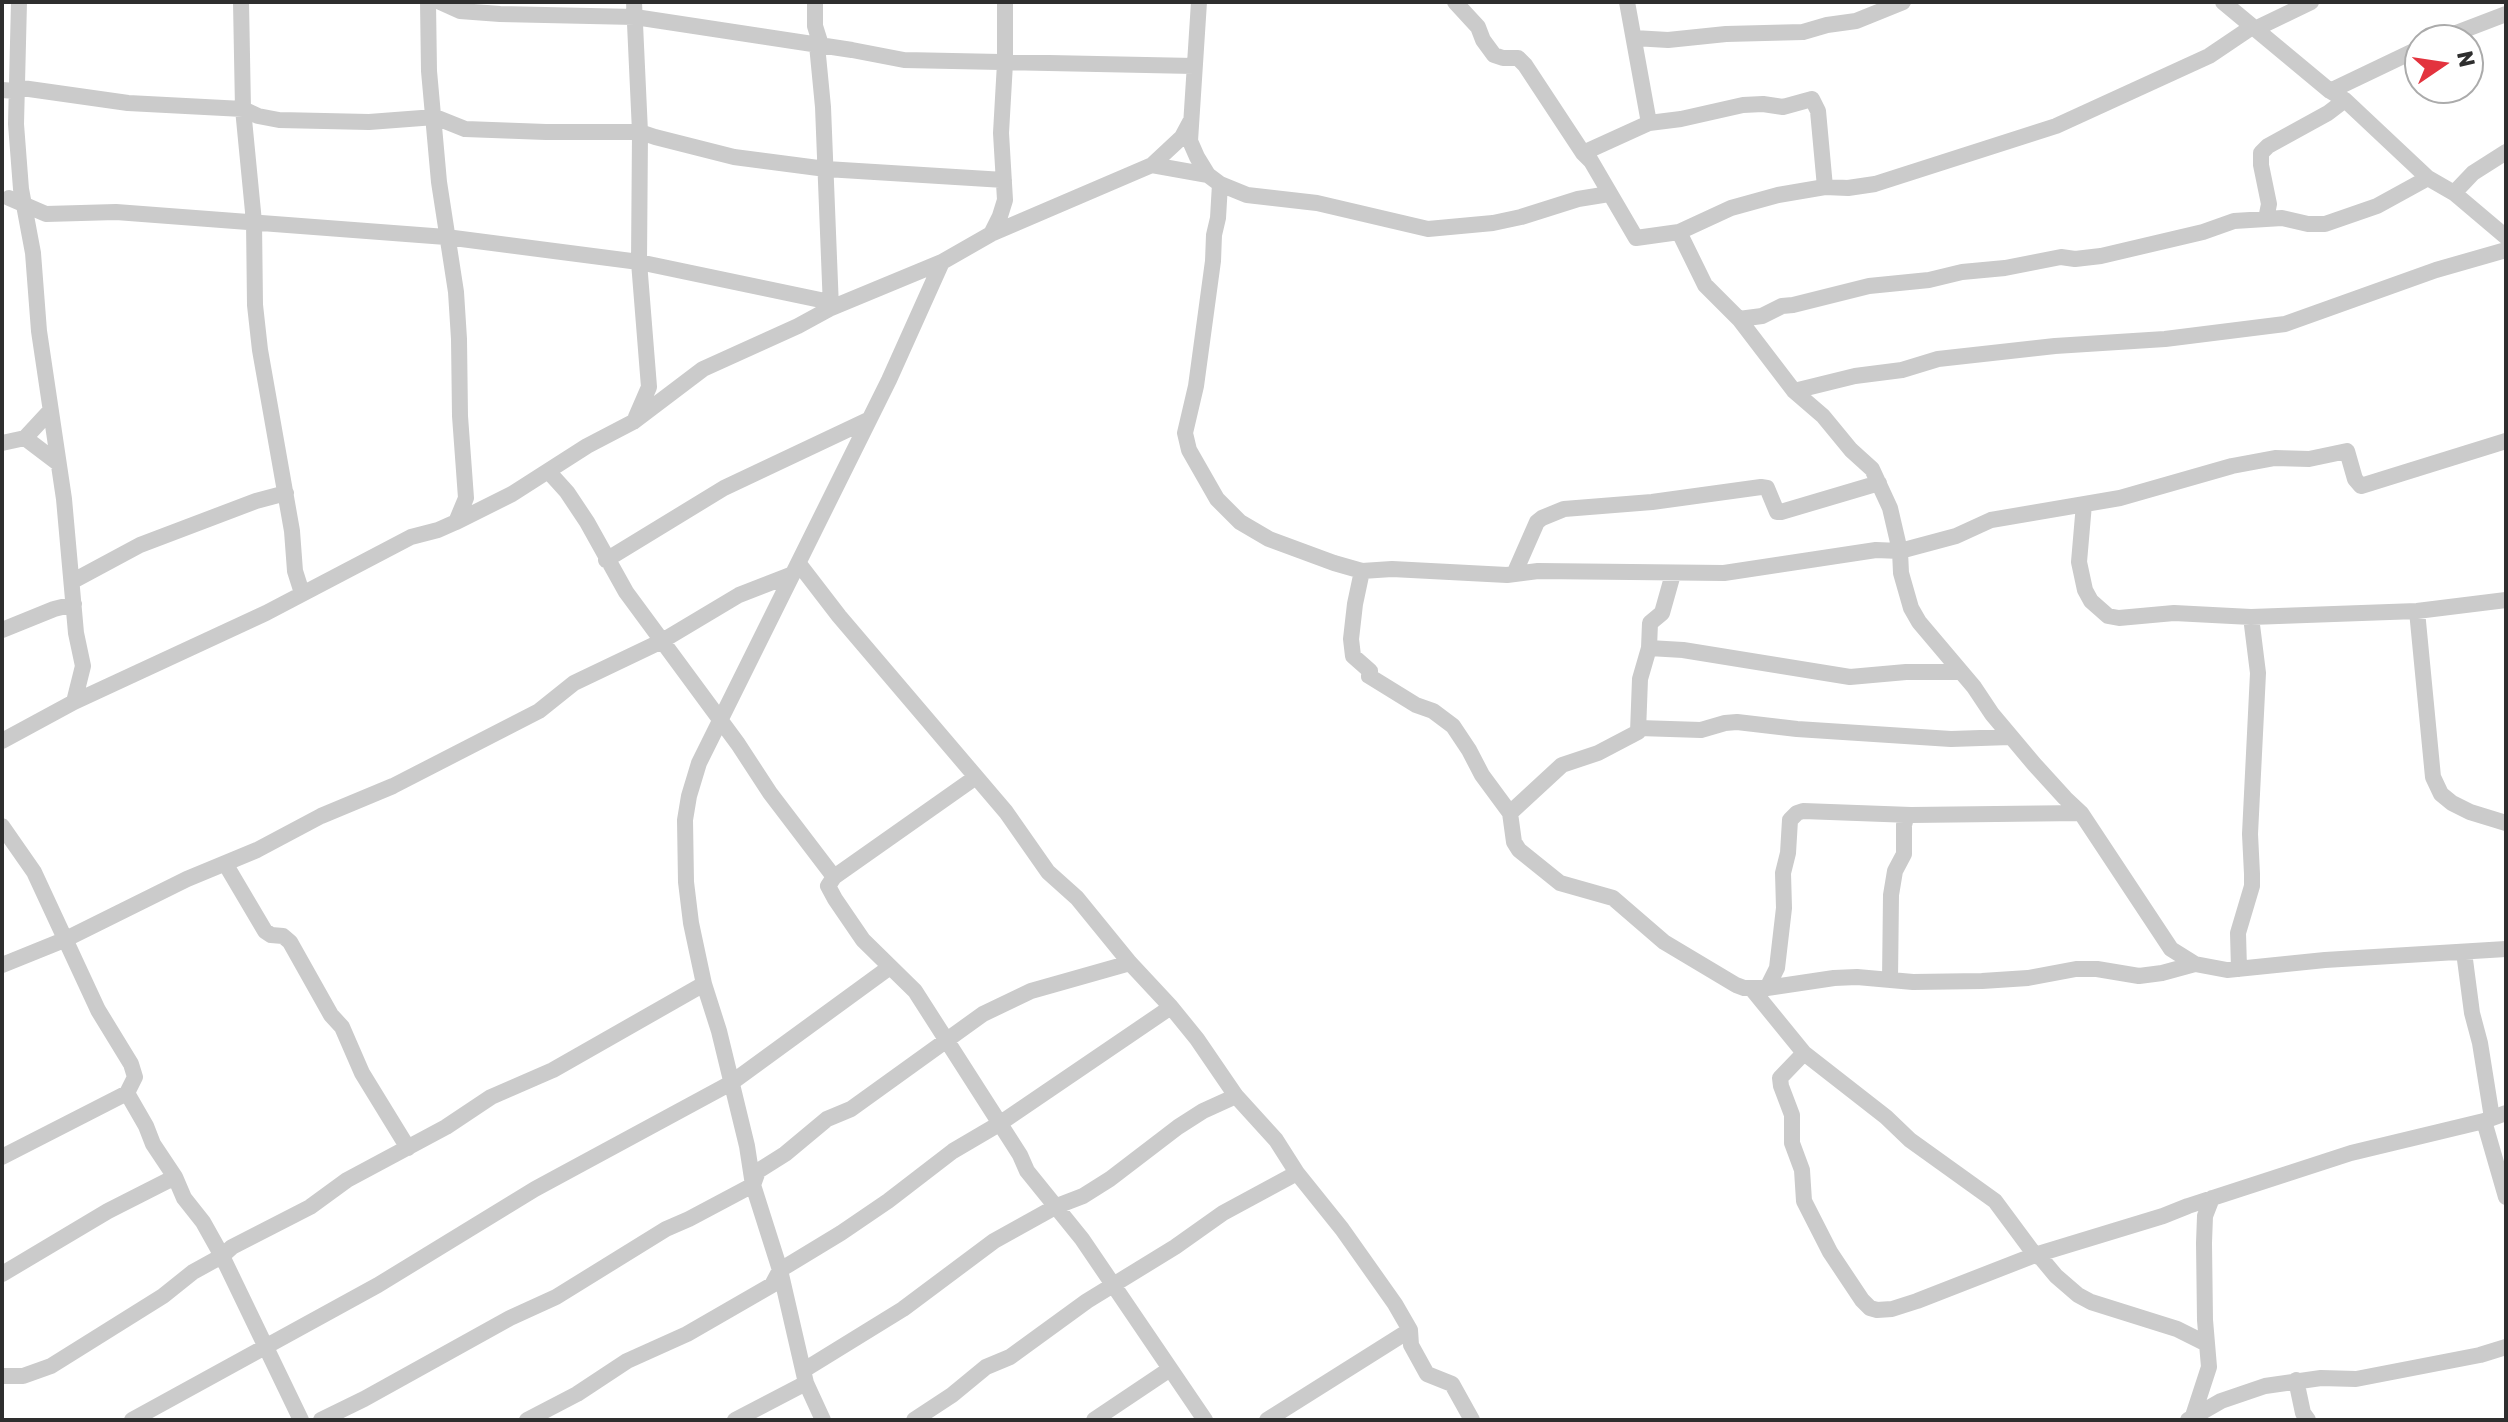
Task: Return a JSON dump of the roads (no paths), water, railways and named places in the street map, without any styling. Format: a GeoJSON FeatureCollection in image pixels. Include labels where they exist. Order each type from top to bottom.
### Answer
{"type":"FeatureCollection","features":[{"type":"Feature","properties":{"kind":"street"},"geometry":{"type":"LineString","coordinates":[[19,2],[17,71],[7,88],[14,197],[28,224],[73,581],[76,633],[83,666],[74,702]]}},
{"type":"Feature","properties":{"kind":"street"},"geometry":{"type":"LineString","coordinates":[[241,2],[243,109],[254,222],[255,305],[286,493],[295,571],[302,593]]}},
{"type":"Feature","properties":{"kind":"street"},"geometry":{"type":"LineString","coordinates":[[428,2],[429,71],[446,237],[456,292],[466,498],[456,522]]}},
{"type":"Feature","properties":{"kind":"street"},"geometry":{"type":"LineString","coordinates":[[440,2],[460,11],[500,14],[634,9],[904,60],[1194,66]]}},
{"type":"Feature","properties":{"kind":"street"},"geometry":{"type":"LineString","coordinates":[[815,2],[813,44],[826,169],[830,305]]}},
{"type":"Feature","properties":{"kind":"street"},"geometry":{"type":"LineString","coordinates":[[991,234],[1005,200],[1001,133],[1005,2]]}},
{"type":"Feature","properties":{"kind":"street"},"geometry":{"type":"LineString","coordinates":[[1199,2],[1190,141],[1197,157],[1214,179],[1218,218],[1186,442],[1217,499],[1240,522],[1277,543],[1362,571],[1392,569],[1507,575],[1538,571],[1724,573],[1876,550],[1900,551],[1956,536],[1991,520],[2120,498],[2232,466],[2275,458],[2309,459],[2347,451],[2355,479],[2364,486],[2506,441]]}},
{"type":"Feature","properties":{"kind":"street"},"geometry":{"type":"LineString","coordinates":[[1455,2],[1478,27],[1494,55],[1518,58],[1525,65],[1591,161],[1636,238],[1679,232],[1745,203],[1778,195],[1825,187],[1875,184],[2056,126],[2209,56],[2254,28],[2311,2]]}},
{"type":"Feature","properties":{"kind":"street"},"geometry":{"type":"LineString","coordinates":[[1627,2],[1649,123]]}},
{"type":"Feature","properties":{"kind":"street"},"geometry":{"type":"LineString","coordinates":[[1634,38],[1668,40],[1726,34],[1803,32],[1856,21],[1903,2]]}},
{"type":"Feature","properties":{"kind":"street"},"geometry":{"type":"LineString","coordinates":[[2223,2],[2345,100],[2428,178],[2454,193],[2506,237]]}},
{"type":"Feature","properties":{"kind":"street"},"geometry":{"type":"LineString","coordinates":[[633,422],[649,387],[639,262],[640,132],[634,9]]}},
{"type":"Feature","properties":{"kind":"street"},"geometry":{"type":"LineString","coordinates":[[2480,24],[2506,14]]}},
{"type":"Feature","properties":{"kind":"street"},"geometry":{"type":"LineString","coordinates":[[2330,91],[2404,56]]}},
{"type":"Feature","properties":{"kind":"street"},"geometry":{"type":"LineString","coordinates":[[7,88],[128,103],[243,109],[279,120],[369,122],[435,117],[465,129],[640,132],[734,157],[826,169],[1004,180]]}},
{"type":"Feature","properties":{"kind":"street"},"geometry":{"type":"LineString","coordinates":[[1583,153],[1649,123],[1743,105],[1783,107],[1812,99],[1818,111],[1825,187]]}},
{"type":"Feature","properties":{"kind":"street"},"geometry":{"type":"LineString","coordinates":[[2266,219],[2269,204],[2261,153],[2345,100]]}},
{"type":"Feature","properties":{"kind":"street"},"geometry":{"type":"LineString","coordinates":[[2,741],[104,687],[224,634],[411,537],[438,530],[486,507],[633,422],[703,369],[798,326],[830,305],[942,262],[991,234],[1152,165],[1182,137],[1190,122]]}},
{"type":"Feature","properties":{"kind":"street"},"geometry":{"type":"LineString","coordinates":[[2454,193],[2473,173],[2506,152]]}},
{"type":"Feature","properties":{"kind":"street"},"geometry":{"type":"LineString","coordinates":[[1152,165],[1214,179],[1247,195],[1317,203],[1428,229],[1507,220],[1578,199],[1609,194]]}},
{"type":"Feature","properties":{"kind":"street"},"geometry":{"type":"LineString","coordinates":[[1739,319],[1762,316],[1782,306],[1869,286],[1929,280],[2061,257],[2092,257],[2155,244],[2234,221],[2282,218],[2325,224],[2377,206],[2428,178]]}},
{"type":"Feature","properties":{"kind":"street"},"geometry":{"type":"LineString","coordinates":[[14,197],[46,214]]}},
{"type":"Feature","properties":{"kind":"street"},"geometry":{"type":"LineString","coordinates":[[28,224],[46,214],[116,212],[446,237],[639,262],[830,305]]}},
{"type":"Feature","properties":{"kind":"street"},"geometry":{"type":"LineString","coordinates":[[1679,232],[1705,285],[1739,319],[1794,391],[1823,416],[1851,450],[1872,469],[1890,508],[1900,551],[1901,573],[1911,608],[1919,622],[2010,737],[2081,813],[2171,949],[2195,964],[2219,970],[2506,949]]}},
{"type":"Feature","properties":{"kind":"street"},"geometry":{"type":"LineString","coordinates":[[1794,391],[1855,376],[1902,370],[1938,359],[2055,346],[2165,339],[2285,324],[2436,270],[2506,250]]}},
{"type":"Feature","properties":{"kind":"street"},"geometry":{"type":"LineString","coordinates":[[823,1420],[805,1377],[780,1270],[753,1185],[747,1146],[719,1031],[704,984],[686,882],[685,820],[699,763],[901,353],[942,262]]}},
{"type":"Feature","properties":{"kind":"street"},"geometry":{"type":"LineString","coordinates":[[2,443],[25,438],[50,411]]}},
{"type":"Feature","properties":{"kind":"street"},"geometry":{"type":"LineString","coordinates":[[606,560],[724,488],[868,420]]}},
{"type":"Feature","properties":{"kind":"street"},"geometry":{"type":"LineString","coordinates":[[25,438],[58,463]]}},
{"type":"Feature","properties":{"kind":"street"},"geometry":{"type":"LineString","coordinates":[[548,471],[587,522],[626,592],[834,877]]}},
{"type":"Feature","properties":{"kind":"street"},"geometry":{"type":"LineString","coordinates":[[465,481],[470,492],[486,507]]}},
{"type":"Feature","properties":{"kind":"street"},"geometry":{"type":"LineString","coordinates":[[1515,572],[1537,522],[1564,509],[1652,502],[1761,487],[1767,488],[1777,512],[1781,512],[1879,483]]}},
{"type":"Feature","properties":{"kind":"street"},"geometry":{"type":"LineString","coordinates":[[73,581],[140,545],[286,493]]}},
{"type":"Feature","properties":{"kind":"street"},"geometry":{"type":"LineString","coordinates":[[2084,504],[2079,562],[2085,590],[2098,609],[2108,616],[2119,618],[2174,613],[2251,617],[2417,611],[2506,600]]}},
{"type":"Feature","properties":{"kind":"street"},"geometry":{"type":"LineString","coordinates":[[2,965],[64,940],[187,879],[226,865],[466,750],[539,711],[574,683],[662,641],[739,595],[796,569]]}},
{"type":"Feature","properties":{"kind":"street"},"geometry":{"type":"LineString","coordinates":[[796,569],[1006,812],[1048,872],[1077,898],[1197,1039],[1236,1096],[1276,1140],[1395,1304],[1410,1330],[1411,1345],[1427,1374],[1452,1384],[1472,1420]]}},
{"type":"Feature","properties":{"kind":"street"},"geometry":{"type":"LineString","coordinates":[[1362,571],[1353,616],[1353,656],[1370,671],[1369,676],[1416,705],[1433,711],[1453,726],[1482,775],[1510,813],[1514,842],[1519,850],[1549,876],[1571,887],[1613,898],[1674,949],[1736,985],[1759,988],[1834,978],[1982,981],[2028,978],[2076,969],[2139,976],[2195,964]]}},
{"type":"Feature","properties":{"kind":"street"},"geometry":{"type":"LineString","coordinates":[[1510,813],[1562,765],[1635,735],[1639,728],[1640,679],[1649,648],[1650,623],[1662,613],[1673,574]]}},
{"type":"Feature","properties":{"kind":"street"},"geometry":{"type":"LineString","coordinates":[[2,630],[74,604]]}},
{"type":"Feature","properties":{"kind":"street"},"geometry":{"type":"LineString","coordinates":[[2417,611],[2433,777],[2441,794],[2452,803],[2506,823]]}},
{"type":"Feature","properties":{"kind":"street"},"geometry":{"type":"LineString","coordinates":[[2239,969],[2238,933],[2252,886],[2250,834],[2258,673],[2251,617]]}},
{"type":"Feature","properties":{"kind":"street"},"geometry":{"type":"LineString","coordinates":[[1649,648],[1683,650],[1850,677],[1906,672],[1961,672]]}},
{"type":"Feature","properties":{"kind":"street"},"geometry":{"type":"LineString","coordinates":[[83,666],[104,687]]}},
{"type":"Feature","properties":{"kind":"street"},"geometry":{"type":"LineString","coordinates":[[1639,728],[1701,730],[1737,722],[1951,739],[2010,737]]}},
{"type":"Feature","properties":{"kind":"street"},"geometry":{"type":"LineString","coordinates":[[976,777],[834,877],[828,886],[863,940],[915,991],[1027,1171],[1057,1206],[1205,1420]]}},
{"type":"Feature","properties":{"kind":"street"},"geometry":{"type":"LineString","coordinates":[[1759,988],[1773,979],[1778,957],[1784,908],[1783,873],[1793,816],[1803,811],[1911,815],[2081,813]]}},
{"type":"Feature","properties":{"kind":"street"},"geometry":{"type":"LineString","coordinates":[[1890,980],[1891,895],[1895,871],[1904,854],[1904,825],[1911,815]]}},
{"type":"Feature","properties":{"kind":"street"},"geometry":{"type":"LineString","coordinates":[[2,826],[34,872],[98,1010],[131,1064],[135,1077],[127,1093],[2,1157]]}},
{"type":"Feature","properties":{"kind":"street"},"geometry":{"type":"LineString","coordinates":[[226,865],[265,931],[283,936],[290,942],[331,1015],[342,1027],[362,1073],[408,1148]]}},
{"type":"Feature","properties":{"kind":"street"},"geometry":{"type":"LineString","coordinates":[[2464,952],[2472,1013],[2494,1118],[2506,1197]]}},
{"type":"Feature","properties":{"kind":"street"},"geometry":{"type":"LineString","coordinates":[[321,1420],[500,1323],[556,1297],[666,1229],[753,1185],[758,1171],[785,1154],[827,1119],[851,1109],[983,1014],[1031,991],[1130,963]]}},
{"type":"Feature","properties":{"kind":"street"},"geometry":{"type":"LineString","coordinates":[[132,1420],[378,1285],[535,1189],[731,1083],[890,967]]}},
{"type":"Feature","properties":{"kind":"street"},"geometry":{"type":"LineString","coordinates":[[2,1376],[23,1376],[51,1366],[142,1310],[232,1247],[310,1207],[347,1180],[446,1127],[491,1097],[553,1070],[704,984]]}},
{"type":"Feature","properties":{"kind":"street"},"geometry":{"type":"LineString","coordinates":[[1759,988],[1804,1053],[1886,1117],[1910,1140],[1995,1201],[2035,1255],[2078,1295],[2177,1329],[2207,1344]]}},
{"type":"Feature","properties":{"kind":"street"},"geometry":{"type":"LineString","coordinates":[[527,1420],[577,1394],[627,1361],[687,1334],[772,1285],[780,1270],[841,1233],[953,1151],[999,1124],[1171,1007]]}},
{"type":"Feature","properties":{"kind":"street"},"geometry":{"type":"LineString","coordinates":[[1804,1053],[1780,1078],[1792,1115],[1792,1143],[1802,1170],[1804,1201],[1830,1252],[1870,1308],[1884,1310],[1917,1301],[2035,1255],[2351,1153],[2494,1118]]}},
{"type":"Feature","properties":{"kind":"street"},"geometry":{"type":"LineString","coordinates":[[127,1093],[184,1198],[203,1222],[222,1256],[301,1420]]}},
{"type":"Feature","properties":{"kind":"street"},"geometry":{"type":"LineString","coordinates":[[735,1420],[805,1377],[994,1241],[1057,1206],[1083,1196],[1203,1111],[1236,1096]]}},
{"type":"Feature","properties":{"kind":"street"},"geometry":{"type":"LineString","coordinates":[[914,1420],[986,1367],[1010,1357],[1039,1334],[1223,1213],[1297,1173]]}},
{"type":"Feature","properties":{"kind":"street"},"geometry":{"type":"LineString","coordinates":[[2,1274],[108,1211],[175,1177]]}},
{"type":"Feature","properties":{"kind":"street"},"geometry":{"type":"LineString","coordinates":[[2191,1419],[2209,1367],[2204,1243],[2205,1216],[2212,1198]]}},
{"type":"Feature","properties":{"kind":"street"},"geometry":{"type":"LineString","coordinates":[[1267,1420],[1410,1330]]}},
{"type":"Feature","properties":{"kind":"street"},"geometry":{"type":"LineString","coordinates":[[2191,1419],[2247,1391],[2296,1380],[2356,1379],[2506,1347]]}},
{"type":"Feature","properties":{"kind":"street"},"geometry":{"type":"LineString","coordinates":[[1094,1420],[1170,1369]]}},
{"type":"Feature","properties":{"kind":"street"},"geometry":{"type":"LineString","coordinates":[[2296,1380],[2303,1413],[2308,1420]]}}]}
